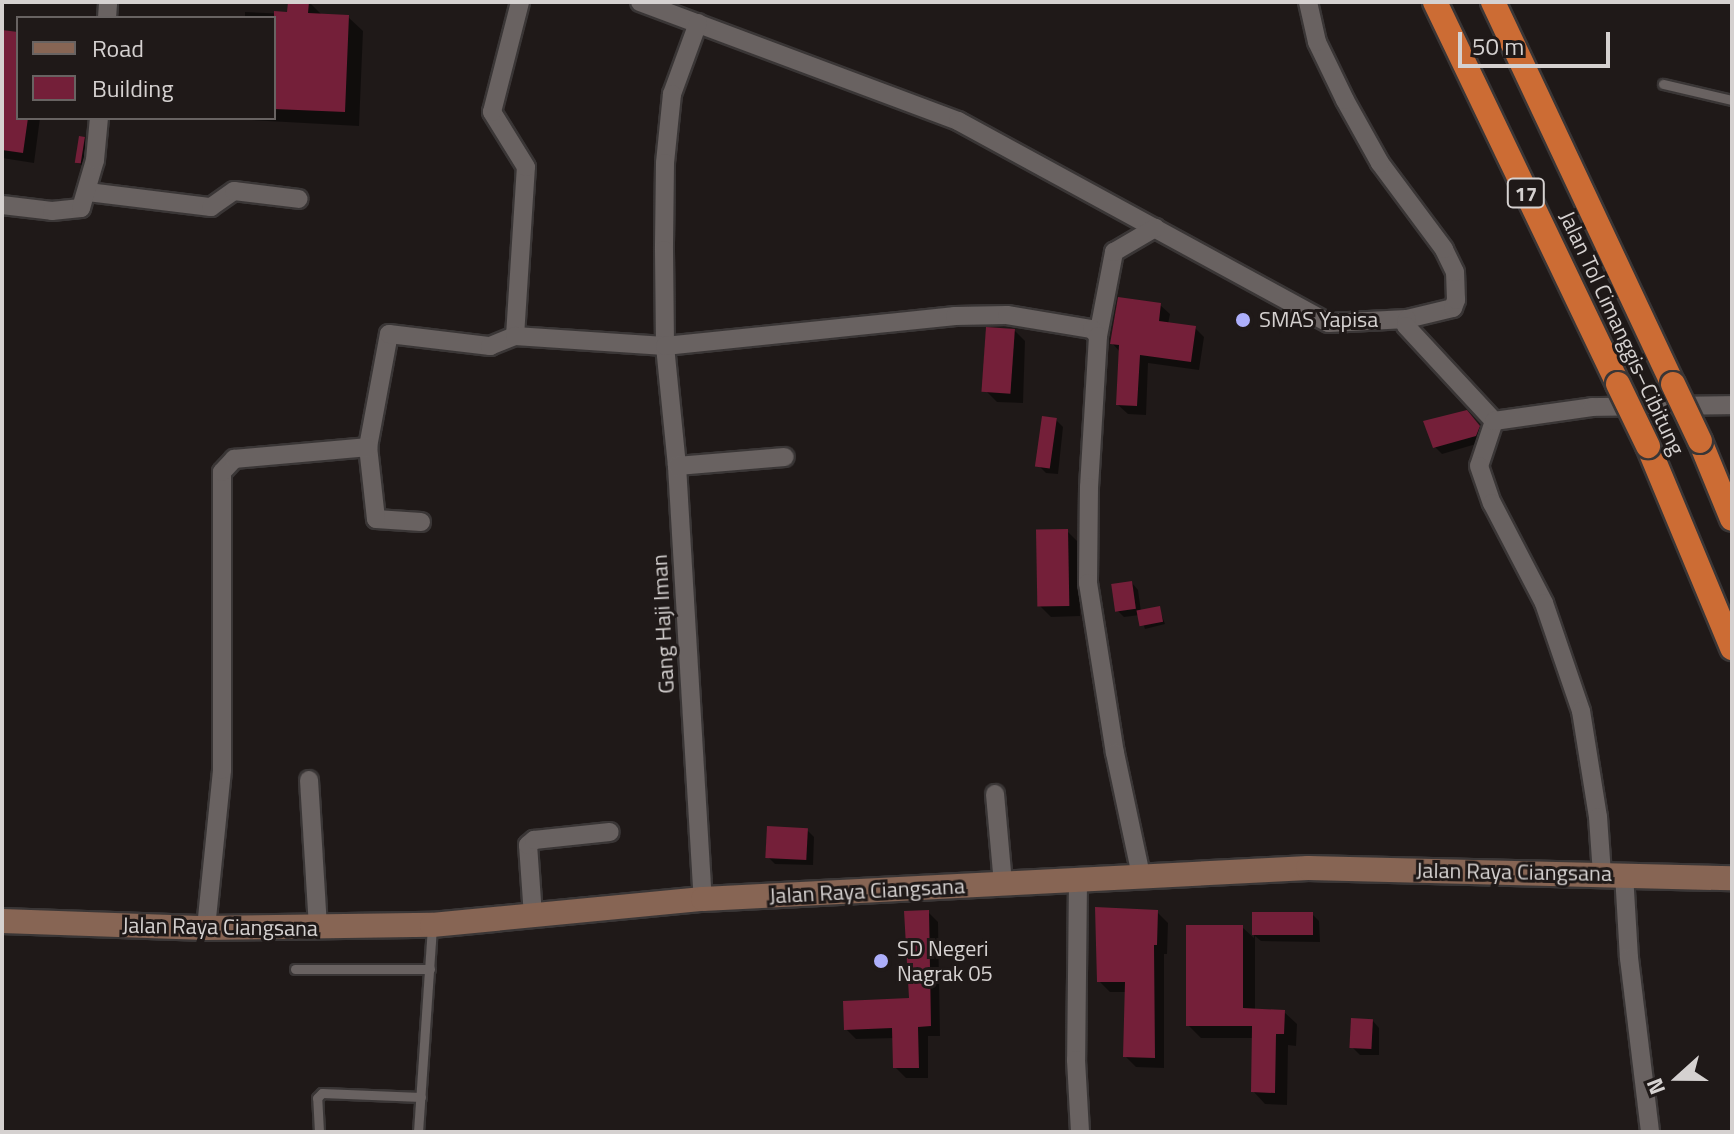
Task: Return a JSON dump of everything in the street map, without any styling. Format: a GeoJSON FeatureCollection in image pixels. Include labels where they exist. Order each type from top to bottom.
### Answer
{"type":"FeatureCollection","features":[{"type":"Feature","properties":{"kind":"highway","name":"Jalan Tol Cimanggis–Cibitung"},"geometry":{"type":"LineString","coordinates":[[1435,2],[1648,446],[1732,648]]}},
{"type":"Feature","properties":{"kind":"highway","name":"Jalan Tol Cimanggis–Cibitung"},"geometry":{"type":"LineString","coordinates":[[1493,2],[1700,441],[1732,519]]}},
{"type":"Feature","properties":{"kind":"main road","name":"Jalan Raya Ciangsana"},"geometry":{"type":"LineString","coordinates":[[2,921],[206,928],[318,929],[432,925],[703,899],[1308,868],[1732,878]]}},
{"type":"Feature","properties":{"kind":"street"},"geometry":{"type":"LineString","coordinates":[[515,336],[526,167],[492,112],[520,2]]}},
{"type":"Feature","properties":{"kind":"street"},"geometry":{"type":"LineString","coordinates":[[640,2],[958,121],[1329,323],[1407,319],[1453,308],[1455,272],[1444,249],[1380,163],[1345,100],[1317,42],[1308,2]]}},
{"type":"Feature","properties":{"kind":"street","name":"Gang Haji Iman"},"geometry":{"type":"LineString","coordinates":[[698,23],[672,94],[665,163],[665,346],[677,466],[703,899]]}},
{"type":"Feature","properties":{"kind":"street"},"geometry":{"type":"LineString","coordinates":[[2,205],[52,211],[81,208],[88,192],[99,120]]}},
{"type":"Feature","properties":{"kind":"street"},"geometry":{"type":"LineString","coordinates":[[88,192],[211,207],[234,191],[299,199]]}},
{"type":"Feature","properties":{"kind":"street"},"geometry":{"type":"LineString","coordinates":[[1141,875],[1115,753],[1088,583],[1089,487],[1098,336],[1114,252],[1155,228]]}},
{"type":"Feature","properties":{"kind":"street"},"geometry":{"type":"LineString","coordinates":[[421,522],[376,519],[368,447],[389,334],[490,346],[515,336],[665,346],[955,316],[1007,315],[1092,329],[1098,336]]}},
{"type":"Feature","properties":{"kind":"street"},"geometry":{"type":"LineString","coordinates":[[1407,319],[1406,326],[1494,421]]}},
{"type":"Feature","properties":{"kind":"street"},"geometry":{"type":"LineString","coordinates":[[1494,421],[1592,407],[1732,405]]}},
{"type":"Feature","properties":{"kind":"street"},"geometry":{"type":"LineString","coordinates":[[1494,421],[1479,466],[1492,503],[1544,603],[1581,711],[1598,817],[1613,874],[1629,958],[1650,1132]]}},
{"type":"Feature","properties":{"kind":"street"},"geometry":{"type":"LineString","coordinates":[[206,928],[222,770],[222,472],[234,459],[368,447]]}},
{"type":"Feature","properties":{"kind":"street"},"geometry":{"type":"LineString","coordinates":[[677,466],[785,457]]}},
{"type":"Feature","properties":{"kind":"street"},"geometry":{"type":"LineString","coordinates":[[309,780],[318,929]]}},
{"type":"Feature","properties":{"kind":"street"},"geometry":{"type":"LineString","coordinates":[[995,794],[1003,884]]}},
{"type":"Feature","properties":{"kind":"street"},"geometry":{"type":"LineString","coordinates":[[533,916],[528,845],[534,840],[610,832]]}},
{"type":"Feature","properties":{"kind":"street"},"geometry":{"type":"LineString","coordinates":[[1078,880],[1076,1060],[1080,1132]]}},
{"type":"Feature","properties":{"kind":"lane"},"geometry":{"type":"LineString","coordinates":[[1663,84],[1732,100]]}},
{"type":"Feature","properties":{"kind":"lane"},"geometry":{"type":"LineString","coordinates":[[418,1132],[432,925]]}},
{"type":"Feature","properties":{"kind":"lane"},"geometry":{"type":"LineString","coordinates":[[295,969],[430,969]]}},
{"type":"Feature","properties":{"kind":"lane"},"geometry":{"type":"LineString","coordinates":[[319,1132],[317,1098],[322,1093],[421,1097]]}},
{"type":"Feature","properties":{"kind":"building"},"geometry":{"type":"Polygon","coordinates":[[[288,2],[309,2],[308,13],[349,15],[345,112],[276,109],[274,11],[287,12],[288,2]]]}},
{"type":"Feature","properties":{"kind":"building"},"geometry":{"type":"Polygon","coordinates":[[[2,30],[16,32],[16,120],[28,120],[23,153],[2,150],[2,30]]]}},
{"type":"Feature","properties":{"kind":"building"},"geometry":{"type":"Polygon","coordinates":[[[79,136],[85,137],[81,164],[75,163],[79,136]]]}},
{"type":"Feature","properties":{"kind":"building"},"geometry":{"type":"Polygon","coordinates":[[[1118,297],[1161,303],[1159,321],[1196,326],[1191,362],[1140,355],[1137,406],[1116,405],[1119,345],[1110,344],[1118,297]]]}},
{"type":"Feature","properties":{"kind":"building"},"geometry":{"type":"Polygon","coordinates":[[[986,327],[1015,329],[1010,394],[981,392],[986,327]]]}},
{"type":"Feature","properties":{"kind":"building"},"geometry":{"type":"Polygon","coordinates":[[[1467,410],[1480,426],[1476,436],[1433,448],[1423,421],[1467,410]]]}},
{"type":"Feature","properties":{"kind":"building"},"geometry":{"type":"Polygon","coordinates":[[[1042,416],[1057,418],[1050,469],[1035,467],[1042,416]]]}},
{"type":"Feature","properties":{"kind":"building"},"geometry":{"type":"Polygon","coordinates":[[[1068,529],[1069,606],[1037,607],[1036,530],[1068,529]]]}},
{"type":"Feature","properties":{"kind":"building"},"geometry":{"type":"Polygon","coordinates":[[[1132,581],[1136,609],[1115,612],[1111,584],[1132,581]]]}},
{"type":"Feature","properties":{"kind":"building"},"geometry":{"type":"Polygon","coordinates":[[[1160,606],[1163,622],[1139,626],[1136,611],[1160,606]]]}},
{"type":"Feature","properties":{"kind":"building"},"geometry":{"type":"Polygon","coordinates":[[[767,826],[808,828],[806,860],[765,858],[767,826]]]}},
{"type":"Feature","properties":{"kind":"building"},"geometry":{"type":"Polygon","coordinates":[[[1095,907],[1158,910],[1157,945],[1154,945],[1155,1058],[1123,1057],[1125,982],[1097,982],[1095,907]]]}},
{"type":"Feature","properties":{"kind":"building"},"geometry":{"type":"Polygon","coordinates":[[[929,910],[931,1026],[918,1027],[919,1068],[893,1068],[892,1028],[844,1030],[843,1001],[909,998],[904,911],[929,910]]]}},
{"type":"Feature","properties":{"kind":"building"},"geometry":{"type":"Polygon","coordinates":[[[1252,912],[1313,912],[1313,935],[1252,935],[1252,912]]]}},
{"type":"Feature","properties":{"kind":"building"},"geometry":{"type":"Polygon","coordinates":[[[1186,925],[1243,925],[1243,1008],[1285,1010],[1284,1034],[1276,1034],[1275,1093],[1251,1092],[1252,1026],[1186,1026],[1186,925]]]}},
{"type":"Feature","properties":{"kind":"building"},"geometry":{"type":"Polygon","coordinates":[[[1351,1018],[1373,1019],[1371,1049],[1349,1048],[1351,1018]]]}},
{"type":"Feature","properties":{"kind":"place","name":"SMAS Yapisa"},"geometry":{"type":"Point","coordinates":[1243,320]}},
{"type":"Feature","properties":{"kind":"place","name":"SD Negeri Nagrak 05"},"geometry":{"type":"Point","coordinates":[881,961]}}]}
